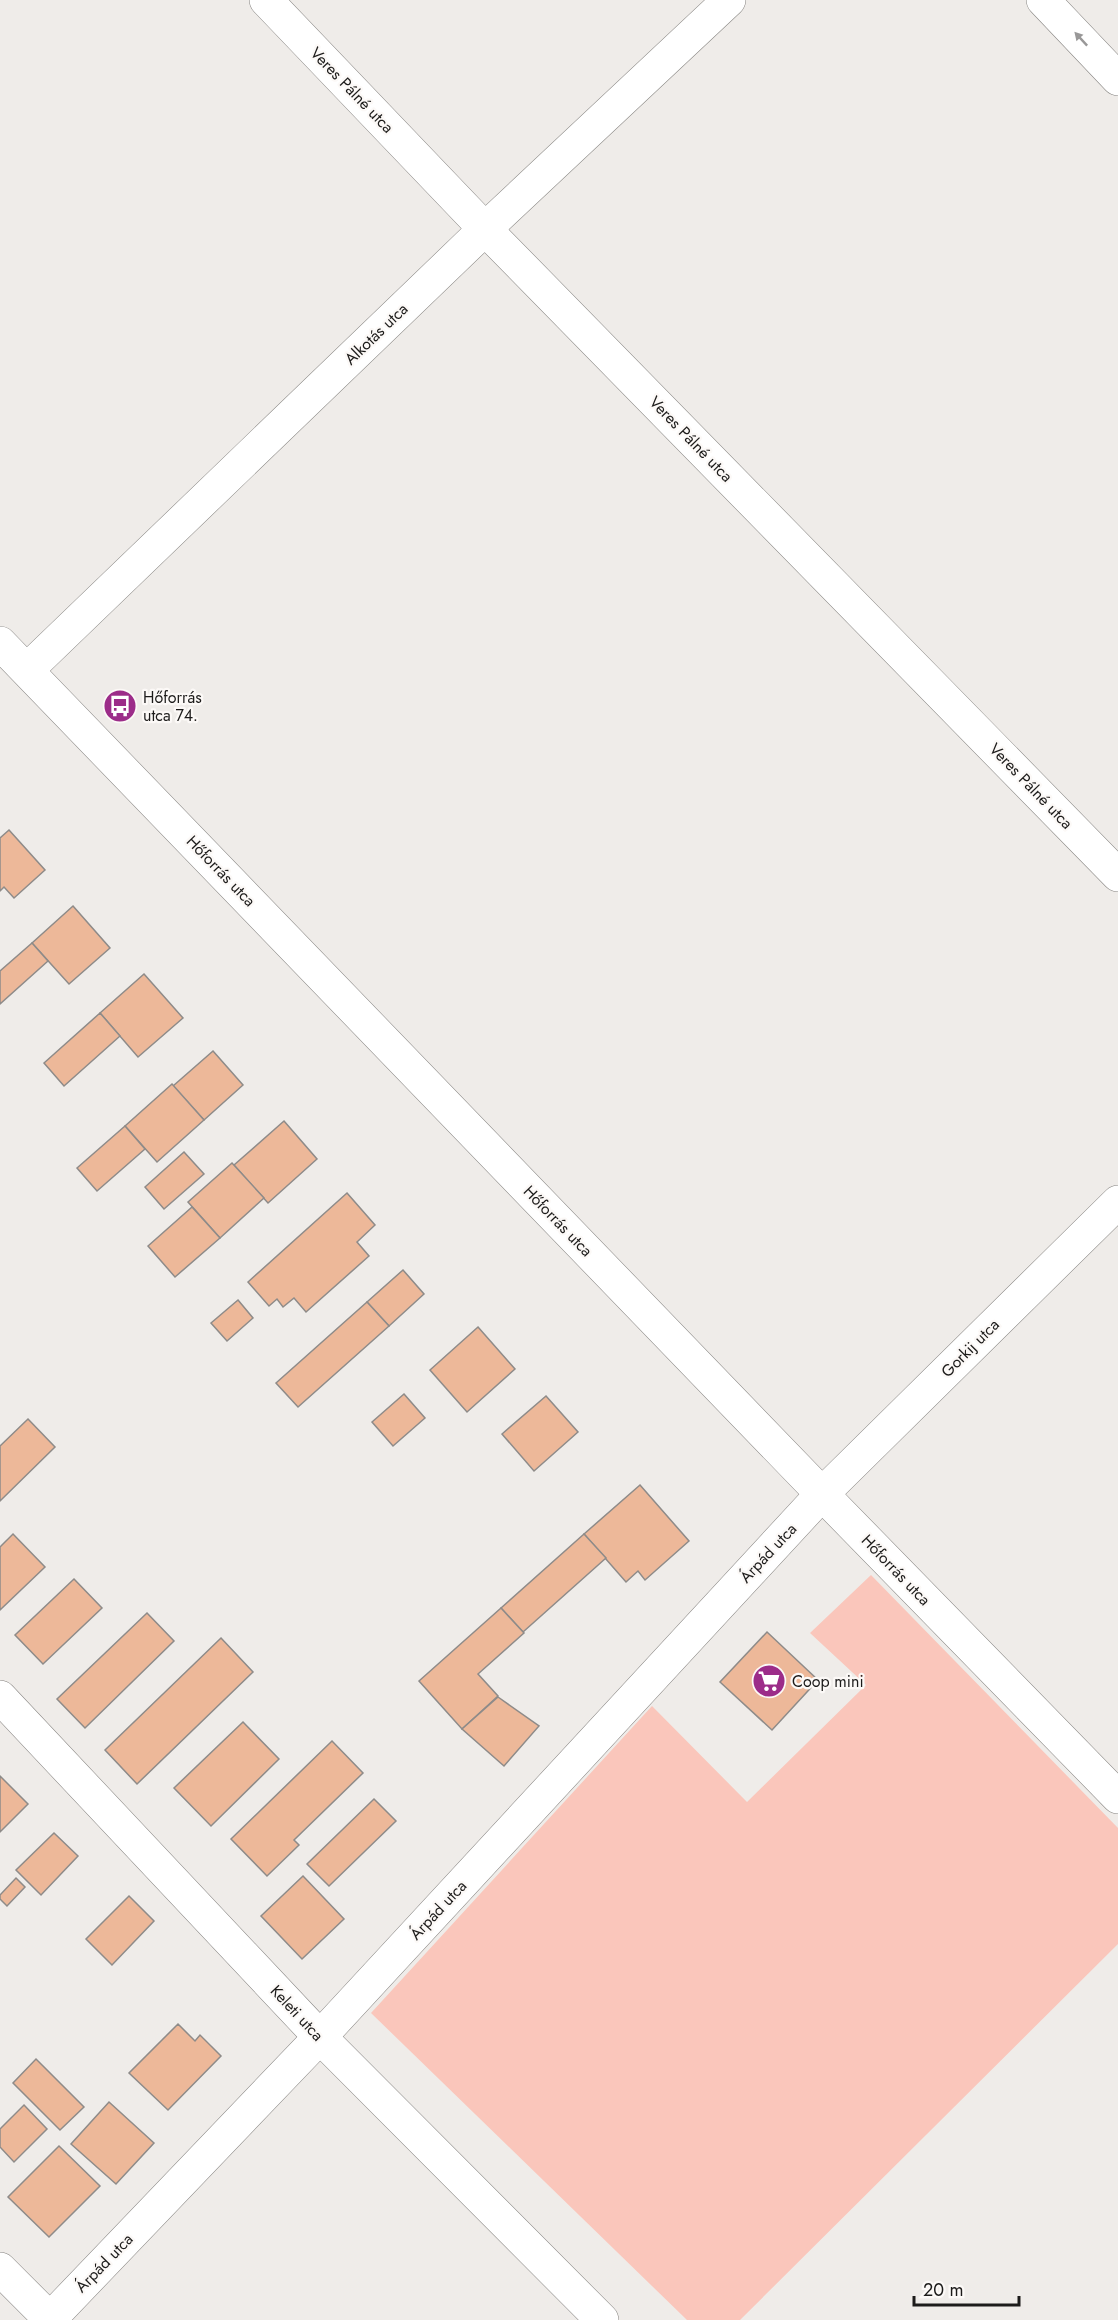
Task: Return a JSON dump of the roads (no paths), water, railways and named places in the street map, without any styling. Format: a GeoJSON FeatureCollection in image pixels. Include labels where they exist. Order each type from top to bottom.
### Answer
{"type":"FeatureCollection","features":[{"type":"Feature","properties":{"kind":"street","name":"Veres Pálné utca"},"geometry":{"type":"LineString","coordinates":[[266,0],[485,229],[1118,874]]}},
{"type":"Feature","properties":{"kind":"street","name":"Alkotás utca"},"geometry":{"type":"LineString","coordinates":[[27,670],[485,229],[729,0]]}},
{"type":"Feature","properties":{"kind":"street"},"geometry":{"type":"LineString","coordinates":[[1043,0],[1118,79]]}},
{"type":"Feature","properties":{"kind":"street","name":"Hőforrás utca"},"geometry":{"type":"LineString","coordinates":[[0,643],[1118,1797]]}},
{"type":"Feature","properties":{"kind":"street","name":"Gorkij utca"},"geometry":{"type":"LineString","coordinates":[[822,1494],[1118,1203]]}},
{"type":"Feature","properties":{"kind":"street","name":"Árpád utca"},"geometry":{"type":"LineString","coordinates":[[50,2320],[320,2037],[822,1494]]}},
{"type":"Feature","properties":{"kind":"street","name":"Keleti utca"},"geometry":{"type":"LineString","coordinates":[[0,1697],[320,2037],[602,2320]]}},
{"type":"Feature","properties":{"kind":"street"},"geometry":{"type":"LineString","coordinates":[[0,2268],[50,2320]]}},
{"type":"Feature","properties":{"kind":"place","name":"Hőforrás utca 74."},"geometry":{"type":"Point","coordinates":[120,706]}},
{"type":"Feature","properties":{"kind":"place","name":"Coop mini"},"geometry":{"type":"Point","coordinates":[769,1681]}}]}
